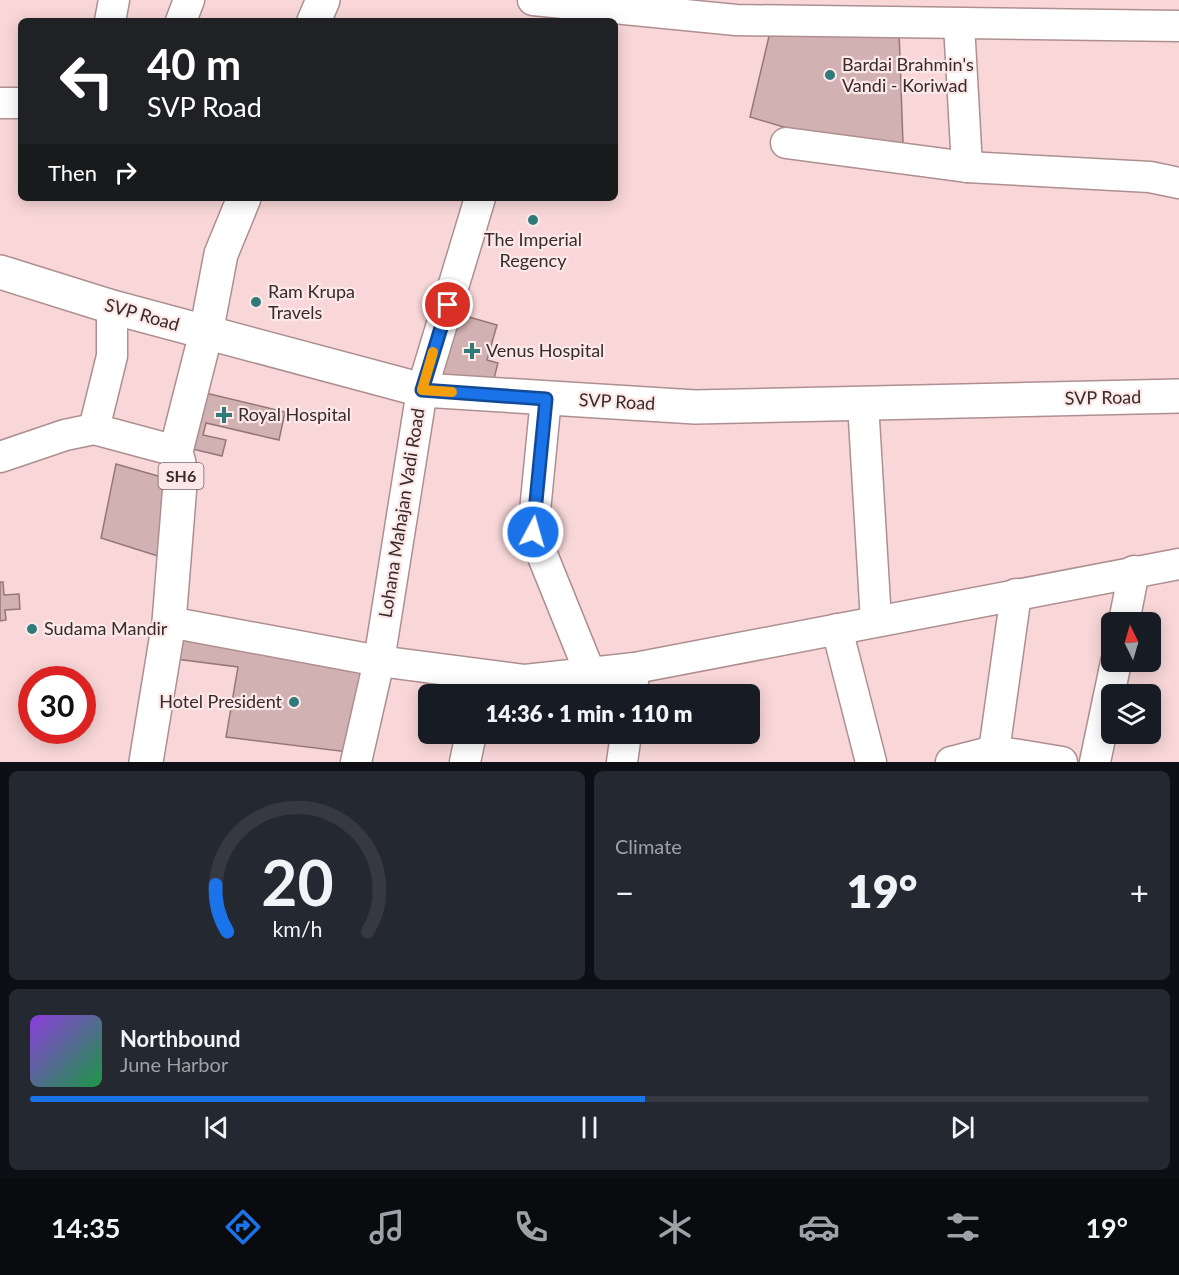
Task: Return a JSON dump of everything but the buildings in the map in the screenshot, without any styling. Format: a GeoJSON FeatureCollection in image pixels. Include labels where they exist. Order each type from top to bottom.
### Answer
{"type":"FeatureCollection","features":[{"type":"Feature","properties":{"kind":"main road"},"geometry":{"type":"LineString","coordinates":[[315,18],[323,0]]}},
{"type":"Feature","properties":{"kind":"main road","name":"SH6"},"geometry":{"type":"LineString","coordinates":[[146,762],[169,622],[181,472],[176,451],[206,333],[221,254],[243,201]]}},
{"type":"Feature","properties":{"kind":"main road","name":"SVP Road"},"geometry":{"type":"LineString","coordinates":[[0,272],[112,307],[422,390],[695,407],[1179,396]]}},
{"type":"Feature","properties":{"kind":"street"},"geometry":{"type":"LineString","coordinates":[[111,18],[114,0]]}},
{"type":"Feature","properties":{"kind":"street"},"geometry":{"type":"LineString","coordinates":[[182,18],[189,0]]}},
{"type":"Feature","properties":{"kind":"street"},"geometry":{"type":"LineString","coordinates":[[536,6],[736,20],[1179,27]]}},
{"type":"Feature","properties":{"kind":"street"},"geometry":{"type":"LineString","coordinates":[[959,24],[967,166]]}},
{"type":"Feature","properties":{"kind":"street"},"geometry":{"type":"LineString","coordinates":[[0,103],[18,103]]}},
{"type":"Feature","properties":{"kind":"street"},"geometry":{"type":"LineString","coordinates":[[786,143],[967,166],[1150,177],[1179,183]]}},
{"type":"Feature","properties":{"kind":"street","name":"Lohana Mahajan Vadi Road"},"geometry":{"type":"LineString","coordinates":[[356,762],[379,661],[422,390],[479,201]]}},
{"type":"Feature","properties":{"kind":"street"},"geometry":{"type":"LineString","coordinates":[[94,429],[112,356],[112,307]]}},
{"type":"Feature","properties":{"kind":"street"},"geometry":{"type":"LineString","coordinates":[[546,399],[533,532],[590,673]]}},
{"type":"Feature","properties":{"kind":"street"},"geometry":{"type":"LineString","coordinates":[[863,403],[876,621]]}},
{"type":"Feature","properties":{"kind":"street"},"geometry":{"type":"LineString","coordinates":[[0,457],[65,435],[94,429],[176,451]]}},
{"type":"Feature","properties":{"kind":"street"},"geometry":{"type":"LineString","coordinates":[[169,622],[379,661],[481,684],[590,673],[633,681],[837,629],[1179,564]]}},
{"type":"Feature","properties":{"kind":"street"},"geometry":{"type":"LineString","coordinates":[[1126,612],[1134,571]]}},
{"type":"Feature","properties":{"kind":"street"},"geometry":{"type":"LineString","coordinates":[[994,751],[1016,594]]}},
{"type":"Feature","properties":{"kind":"street"},"geometry":{"type":"LineString","coordinates":[[837,629],[871,762]]}},
{"type":"Feature","properties":{"kind":"street"},"geometry":{"type":"LineString","coordinates":[[1095,762],[1114,672]]}},
{"type":"Feature","properties":{"kind":"street"},"geometry":{"type":"LineString","coordinates":[[465,762],[469,744]]}},
{"type":"Feature","properties":{"kind":"street"},"geometry":{"type":"LineString","coordinates":[[622,762],[625,744]]}},
{"type":"Feature","properties":{"kind":"street"},"geometry":{"type":"LineString","coordinates":[[951,762],[994,751],[1062,762]]}},
{"type":"Feature","properties":{"kind":"slow traffic"},"geometry":{"type":"LineString","coordinates":[[433,352],[422,390],[452,392]]}},
{"type":"Feature","properties":{"kind":"place","name":"Bardai Brahmin's Vandi - Koriwad"},"geometry":{"type":"Point","coordinates":[830,75]}},
{"type":"Feature","properties":{"kind":"place","name":"The Imperial Regency"},"geometry":{"type":"Point","coordinates":[533,220]}},
{"type":"Feature","properties":{"kind":"place","name":"Ram Krupa Travels"},"geometry":{"type":"Point","coordinates":[256,302]}},
{"type":"Feature","properties":{"kind":"place","name":"Venus Hospital"},"geometry":{"type":"Point","coordinates":[472,351]}},
{"type":"Feature","properties":{"kind":"place","name":"Royal Hospital"},"geometry":{"type":"Point","coordinates":[224,415]}},
{"type":"Feature","properties":{"kind":"place","name":"Sudama Mandir"},"geometry":{"type":"Point","coordinates":[32,629]}},
{"type":"Feature","properties":{"kind":"place","name":"Hotel President"},"geometry":{"type":"Point","coordinates":[294,702]}},
{"type":"Feature","properties":{"kind":"route"},"geometry":{"type":"LineString","coordinates":[[448,305],[422,390],[546,399],[533,532]]}}]}
